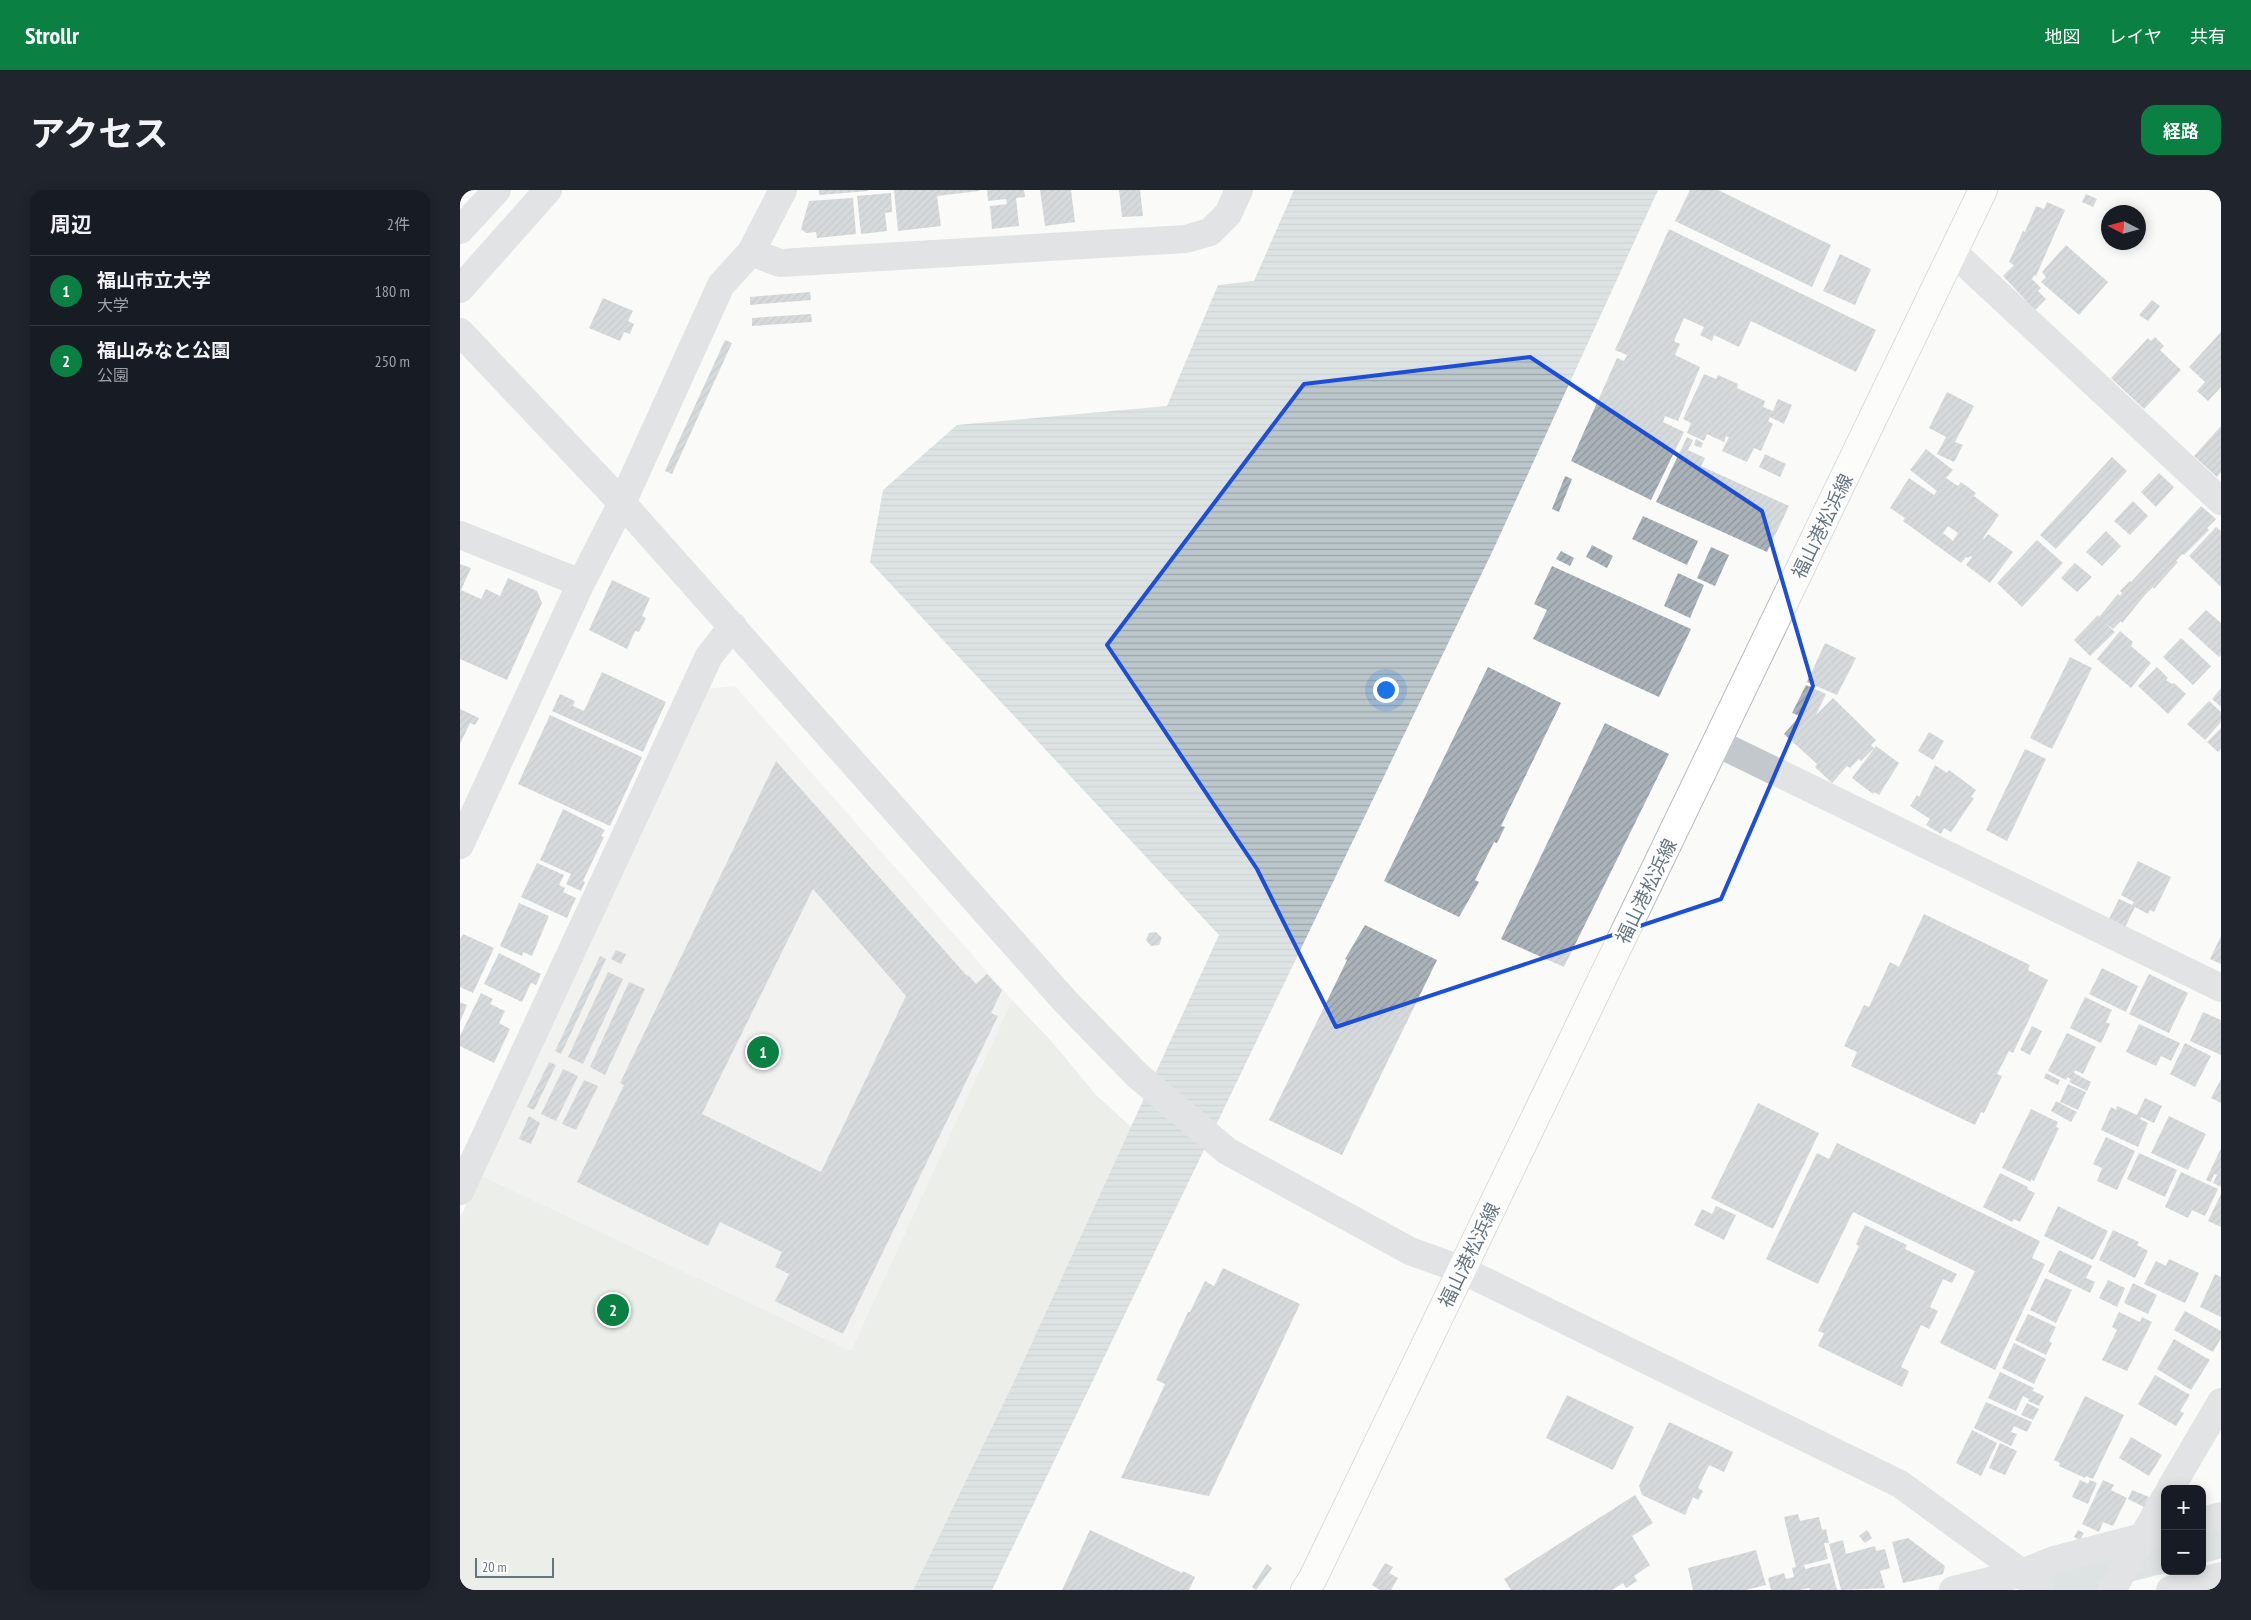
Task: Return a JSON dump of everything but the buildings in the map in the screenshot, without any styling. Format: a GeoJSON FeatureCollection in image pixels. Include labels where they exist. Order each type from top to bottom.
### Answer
{"type":"FeatureCollection","features":[{"type":"Feature","properties":{"kind":"main road","name":"福山港松浜線"},"geometry":{"type":"LineString","coordinates":[[1305,1590],[1312,1580],[1983,190]]}},
{"type":"Feature","properties":{"kind":"street"},"geometry":{"type":"LineString","coordinates":[[460,230],[497,190]]}},
{"type":"Feature","properties":{"kind":"street"},"geometry":{"type":"LineString","coordinates":[[460,289],[548,190]]}},
{"type":"Feature","properties":{"kind":"street"},"geometry":{"type":"LineString","coordinates":[[460,845],[580,583],[622,503],[721,286],[751,252],[783,190]]}},
{"type":"Feature","properties":{"kind":"street"},"geometry":{"type":"LineString","coordinates":[[751,252],[780,263],[1186,239],[1210,232],[1233,202],[1218,200],[1217,190]]}},
{"type":"Feature","properties":{"kind":"street"},"geometry":{"type":"LineString","coordinates":[[1954,253],[2221,501]]}},
{"type":"Feature","properties":{"kind":"street"},"geometry":{"type":"LineString","coordinates":[[460,332],[622,503],[1064,1000],[1137,1075],[1227,1151],[1410,1251],[1462,1270],[1900,1484],[2031,1581]]}},
{"type":"Feature","properties":{"kind":"street"},"geometry":{"type":"LineString","coordinates":[[460,535],[580,583]]}},
{"type":"Feature","properties":{"kind":"street"},"geometry":{"type":"LineString","coordinates":[[460,1191],[709,656],[732,626]]}},
{"type":"Feature","properties":{"kind":"street"},"geometry":{"type":"LineString","coordinates":[[1717,743],[2221,988]]}},
{"type":"Feature","properties":{"kind":"street"},"geometry":{"type":"LineString","coordinates":[[2172,1485],[2221,1402]]}},
{"type":"Feature","properties":{"kind":"street"},"geometry":{"type":"LineString","coordinates":[[2112,1590],[2153,1534],[2161,1510]]}},
{"type":"Feature","properties":{"kind":"street"},"geometry":{"type":"LineString","coordinates":[[2206,1520],[2221,1516]]}},
{"type":"Feature","properties":{"kind":"street"},"geometry":{"type":"LineString","coordinates":[[1954,1590],[2031,1581],[2054,1560],[2153,1534]]}},
{"type":"Feature","properties":{"kind":"street"},"geometry":{"type":"LineString","coordinates":[[2170,1590],[2221,1576]]}},
{"type":"Feature","properties":{"kind":"highlighted area"},"geometry":{"type":"Polygon","coordinates":[[[1530,357],[1762,511],[1813,686],[1721,899],[1336,1027],[1257,869],[1107,645],[1304,384],[1530,357]]]}},
{"type":"Feature","properties":{"kind":"shaded area"},"geometry":{"type":"Polygon","coordinates":[[[1294,190],[1658,190],[1494,548],[992,1590],[913,1590],[1018,1373],[1219,935],[870,562],[883,490],[957,425],[1167,406],[1218,285],[1254,281],[1294,190]]]}},
{"type":"Feature","properties":{"kind":"shaded area"},"geometry":{"type":"Polygon","coordinates":[[[735,686],[1012,1000],[851,1351],[480,1175],[707,689],[735,686]]]}},
{"type":"Feature","properties":{"kind":"shaded area"},"geometry":{"type":"Polygon","coordinates":[[[1012,1000],[1053,1043],[1096,1095],[1131,1127],[1018,1373],[913,1590],[460,1590],[460,1218],[480,1175],[851,1351],[1012,1000]]]}},
{"type":"Feature","properties":{"kind":"waterway"},"geometry":{"type":"LineString","coordinates":[[2206,1548],[2221,1544]]}},
{"type":"Feature","properties":{"kind":"waterway"},"geometry":{"type":"LineString","coordinates":[[2038,1590],[2161,1560]]}},
{"type":"Feature","properties":{"kind":"place","name":"福山市立大学"},"geometry":{"type":"Point","coordinates":[763,1052]}},
{"type":"Feature","properties":{"kind":"place","name":"福山みなと公園"},"geometry":{"type":"Point","coordinates":[613,1310]}}]}
